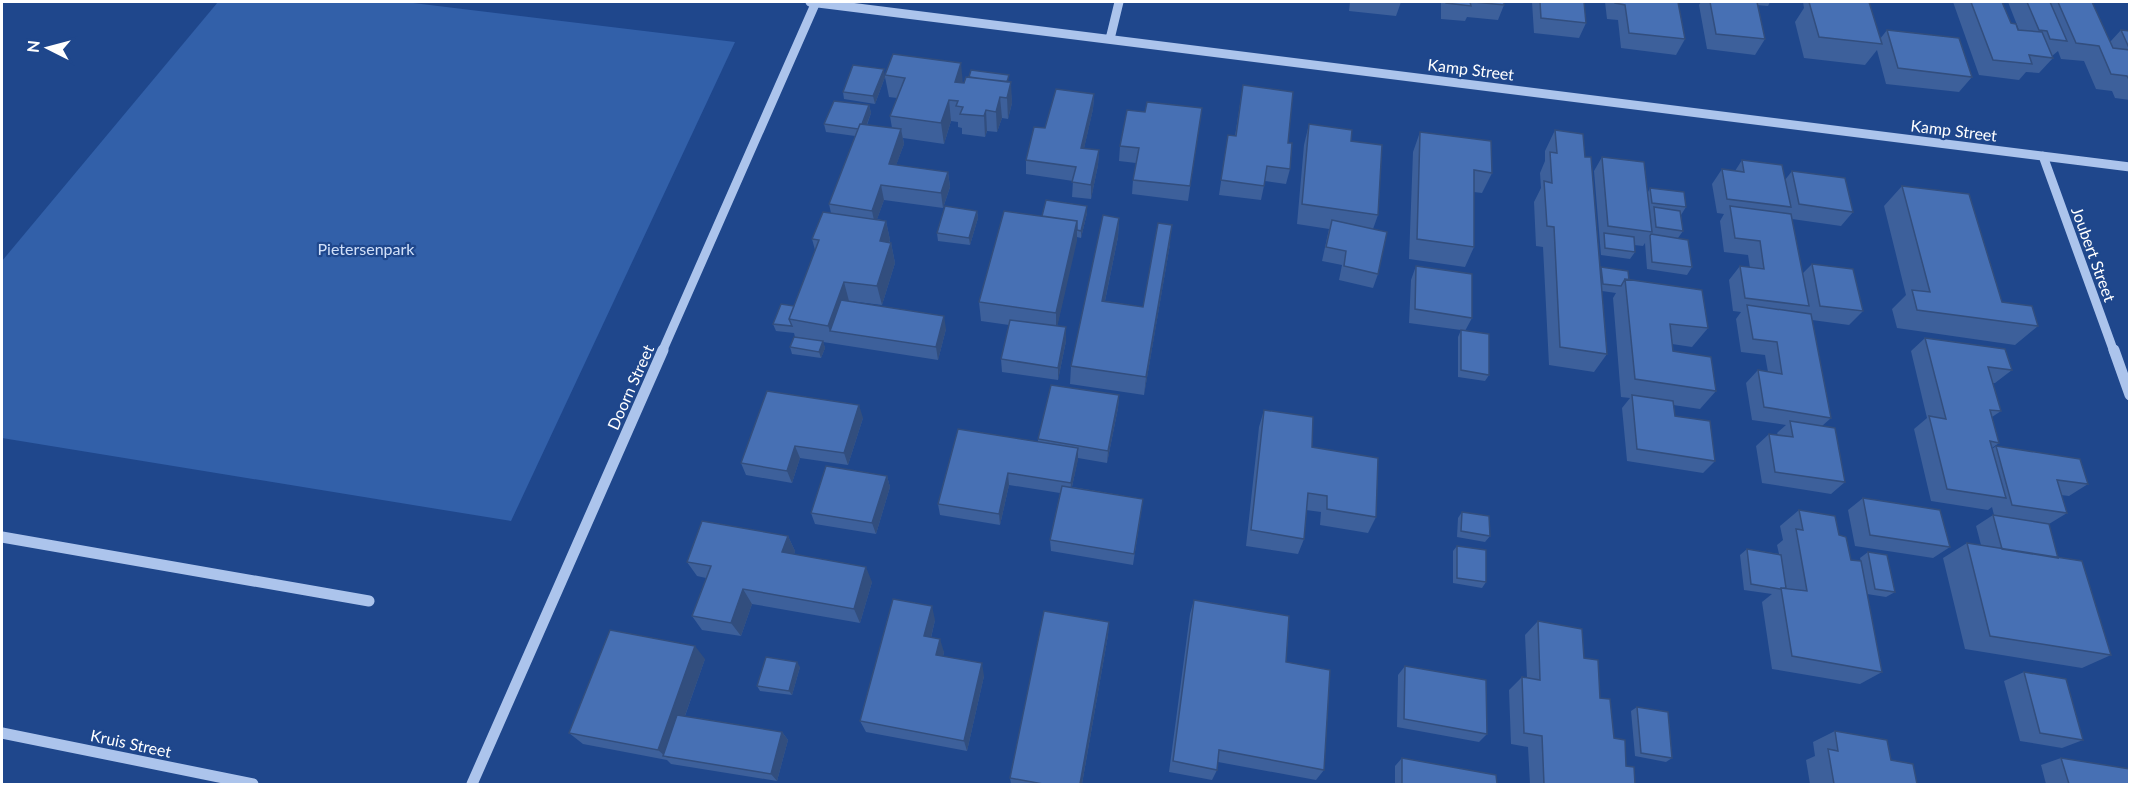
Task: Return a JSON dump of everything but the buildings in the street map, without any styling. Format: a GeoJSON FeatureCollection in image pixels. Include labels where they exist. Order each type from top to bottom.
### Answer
{"type":"FeatureCollection","features":[{"type":"Feature","properties":{"kind":"street","name":"Kamp Street"},"geometry":{"type":"LineString","coordinates":[[810,2],[2130,167]]}},
{"type":"Feature","properties":{"kind":"street","name":"Doorn Street"},"geometry":{"type":"LineString","coordinates":[[472,784],[816,2]]}},
{"type":"Feature","properties":{"kind":"street"},"geometry":{"type":"LineString","coordinates":[[1110,39],[1119,2]]}},
{"type":"Feature","properties":{"kind":"street","name":"Joubert Street"},"geometry":{"type":"LineString","coordinates":[[2043,156],[2130,395]]}},
{"type":"Feature","properties":{"kind":"street"},"geometry":{"type":"LineString","coordinates":[[2,537],[369,601]]}},
{"type":"Feature","properties":{"kind":"street","name":"Kruis Street"},"geometry":{"type":"LineString","coordinates":[[2,733],[253,784]]}},
{"type":"Feature","properties":{"kind":"green space","name":"Pietersenpark"},"geometry":{"type":"Polygon","coordinates":[[[218,2],[405,2],[735,42],[511,521],[2,438],[2,261],[218,2]]]}}]}
